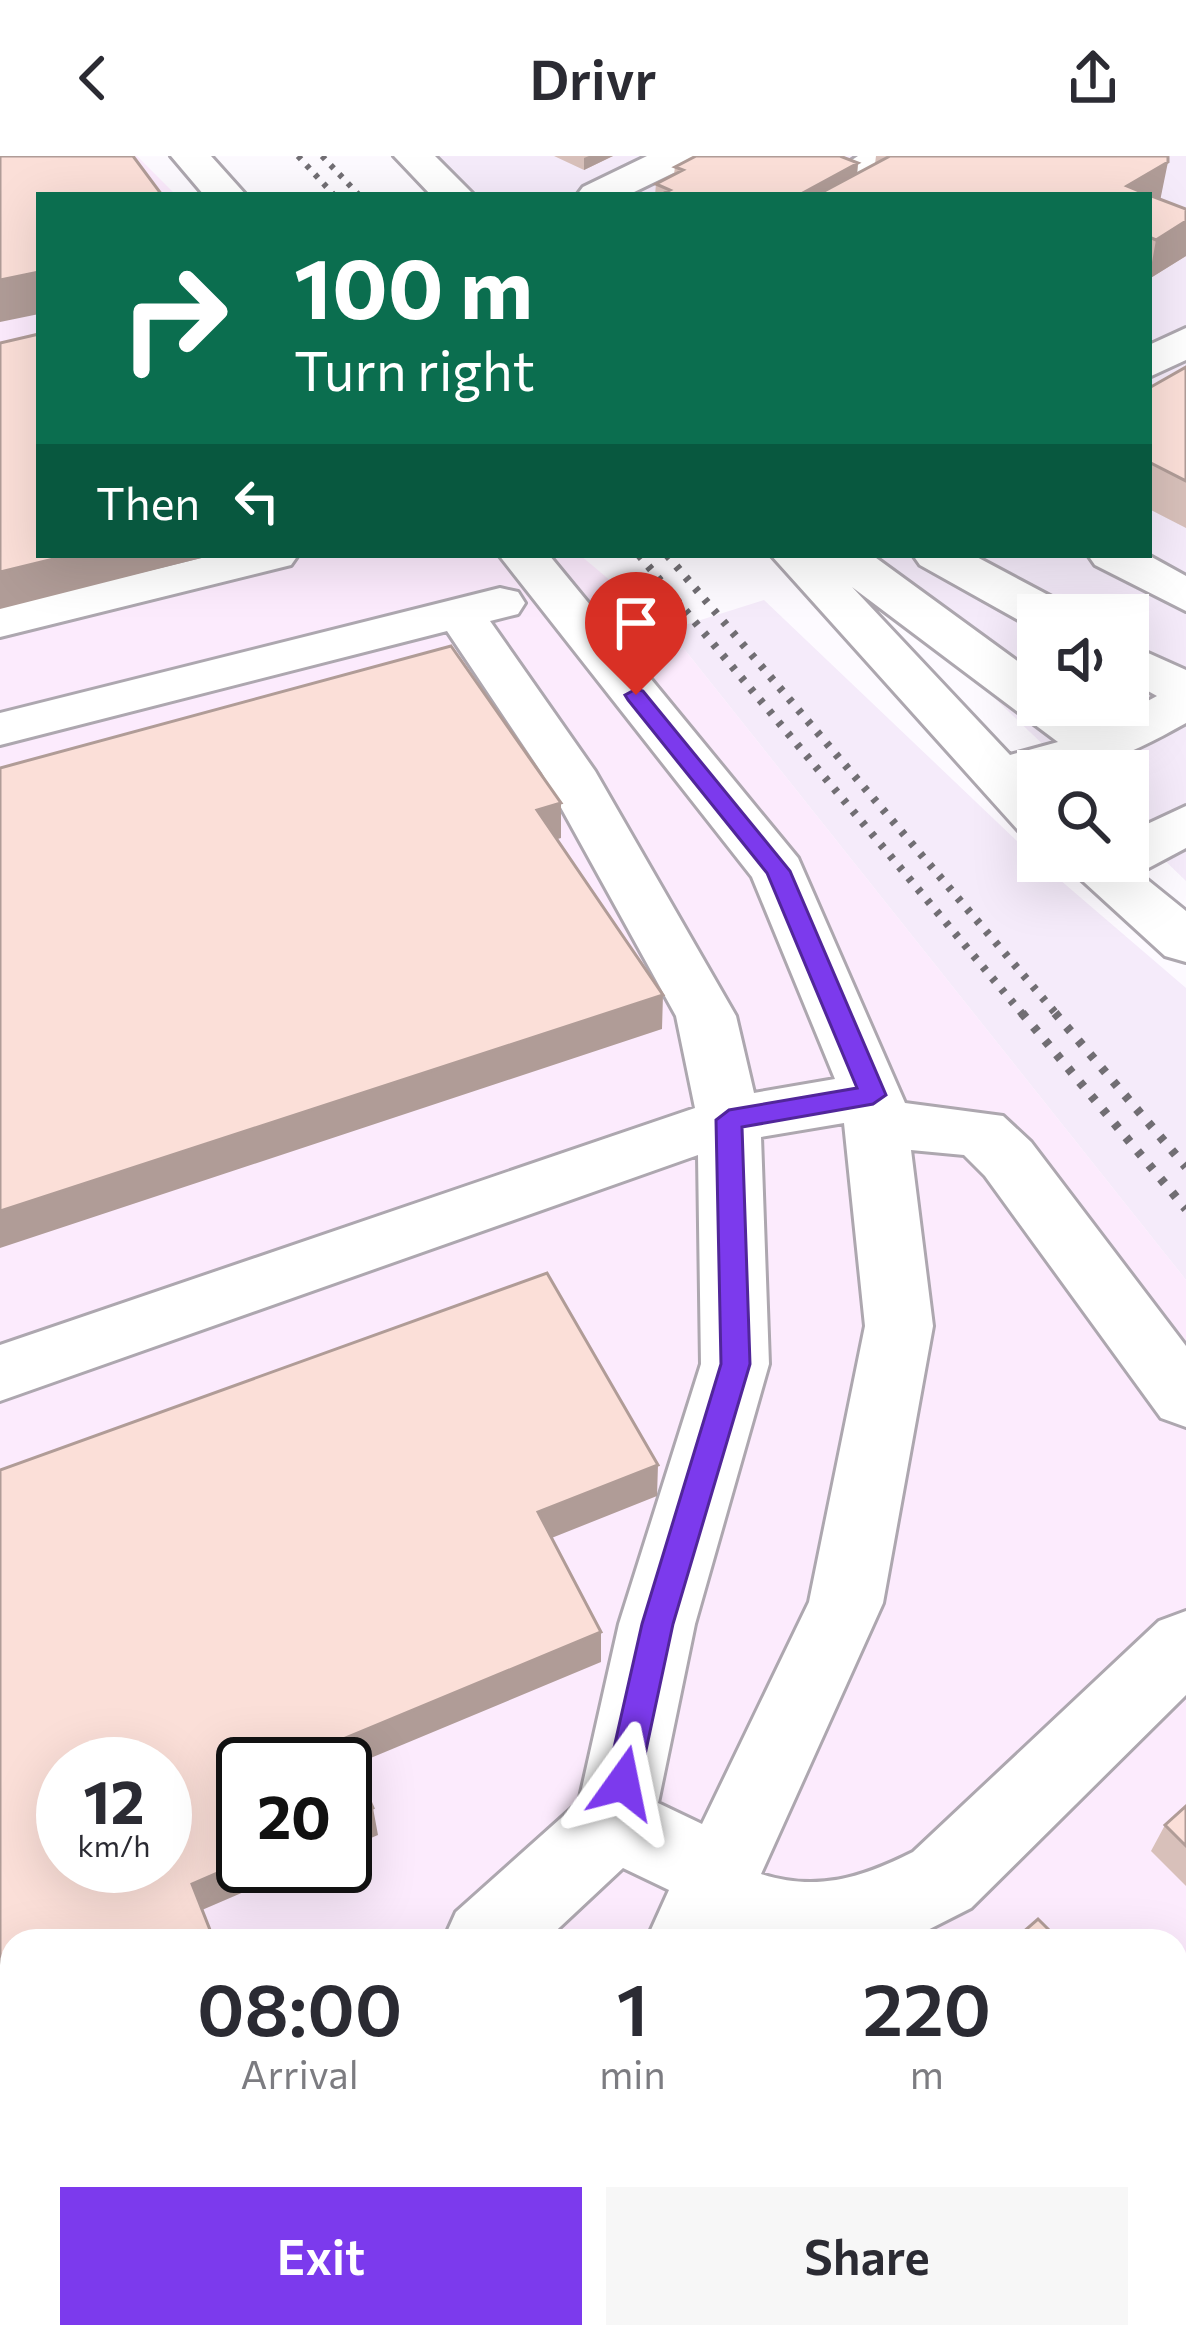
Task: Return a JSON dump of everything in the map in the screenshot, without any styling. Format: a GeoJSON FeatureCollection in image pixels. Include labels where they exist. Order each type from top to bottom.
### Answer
{"type":"FeatureCollection","features":[{"type":"Feature","properties":{"kind":"street"},"geometry":{"type":"LineString","coordinates":[[190,156],[223,192]]}},
{"type":"Feature","properties":{"kind":"street"},"geometry":{"type":"LineString","coordinates":[[413,156],[451,192]]}},
{"type":"Feature","properties":{"kind":"street"},"geometry":{"type":"LineString","coordinates":[[603,192],[678,156]]}},
{"type":"Feature","properties":{"kind":"street"},"geometry":{"type":"LineString","coordinates":[[824,192],[886,156]]}},
{"type":"Feature","properties":{"kind":"street"},"geometry":{"type":"LineString","coordinates":[[1152,362],[1186,341]]}},
{"type":"Feature","properties":{"kind":"street"},"geometry":{"type":"LineString","coordinates":[[0,622],[262,558]]}},
{"type":"Feature","properties":{"kind":"street"},"geometry":{"type":"LineString","coordinates":[[943,558],[1017,598]]}},
{"type":"Feature","properties":{"kind":"street"},"geometry":{"type":"LineString","coordinates":[[1117,558],[1186,596]]}},
{"type":"Feature","properties":{"kind":"street"},"geometry":{"type":"LineString","coordinates":[[823,559],[1017,688]]}},
{"type":"Feature","properties":{"kind":"street"},"geometry":{"type":"LineString","coordinates":[[823,559],[1017,797]]}},
{"type":"Feature","properties":{"kind":"street"},"geometry":{"type":"LineString","coordinates":[[0,729],[460,614],[537,573],[778,871],[874,1110],[899,1326],[846,1603],[706,1903]]}},
{"type":"Feature","properties":{"kind":"street"},"geometry":{"type":"LineString","coordinates":[[460,614],[568,771],[706,1016],[729,1120],[735,1364],[657,1624],[614,1823],[498,1929]]}},
{"type":"Feature","properties":{"kind":"street"},"geometry":{"type":"LineString","coordinates":[[1149,671],[1186,691]]}},
{"type":"Feature","properties":{"kind":"street"},"geometry":{"type":"LineString","coordinates":[[996,776],[1100,748],[1186,702]]}},
{"type":"Feature","properties":{"kind":"street"},"geometry":{"type":"LineString","coordinates":[[1071,726],[1100,748]]}},
{"type":"Feature","properties":{"kind":"street"},"geometry":{"type":"LineString","coordinates":[[1149,869],[1186,943]]}},
{"type":"Feature","properties":{"kind":"street"},"geometry":{"type":"LineString","coordinates":[[0,1373],[729,1120],[874,1110],[981,1133],[1008,1159],[1186,1398]]}},
{"type":"Feature","properties":{"kind":"street"},"geometry":{"type":"LineString","coordinates":[[817,1929],[870,1916],[942,1880],[1186,1645]]}},
{"type":"Feature","properties":{"kind":"street"},"geometry":{"type":"LineString","coordinates":[[614,1823],[706,1903],[781,1929]]}},
{"type":"Feature","properties":{"kind":"shaded area"},"geometry":{"type":"Polygon","coordinates":[[[0,156],[137,156],[173,192],[36,192],[36,558],[584,558],[669,630],[1186,1280],[1186,1929],[0,1929],[0,156]]]}},
{"type":"Feature","properties":{"kind":"shaded area"},"geometry":{"type":"Polygon","coordinates":[[[425,156],[1186,156],[1186,881],[1149,845],[1149,750],[1049,750],[1024,726],[1149,726],[1149,594],[1017,594],[1017,720],[847,558],[1152,558],[1152,192],[463,192],[425,156]]]}},
{"type":"Feature","properties":{"kind":"shaded area"},"geometry":{"type":"Polygon","coordinates":[[[764,600],[1017,841],[1017,882],[1062,882],[1186,988],[1186,1280],[669,630],[764,600]]]}},
{"type":"Feature","properties":{"kind":"building"},"geometry":{"type":"Polygon","coordinates":[[[0,156],[133,156],[160,192],[36,192],[36,273],[0,280],[0,156]]]}},
{"type":"Feature","properties":{"kind":"building"},"geometry":{"type":"Polygon","coordinates":[[[696,156],[840,156],[858,163],[805,192],[666,192],[670,190],[656,184],[683,170],[675,167],[696,156]]]}},
{"type":"Feature","properties":{"kind":"building"},"geometry":{"type":"Polygon","coordinates":[[[890,156],[1168,156],[1168,162],[1127,186],[1142,192],[823,192],[890,156]]]}},
{"type":"Feature","properties":{"kind":"building"},"geometry":{"type":"Polygon","coordinates":[[[1152,196],[1186,209],[1186,221],[1152,238],[1152,196]]]}},
{"type":"Feature","properties":{"kind":"building"},"geometry":{"type":"Polygon","coordinates":[[[36,335],[36,558],[58,558],[0,572],[0,343],[36,335]]]}},
{"type":"Feature","properties":{"kind":"building"},"geometry":{"type":"Polygon","coordinates":[[[1186,367],[1186,481],[1152,464],[1152,386],[1186,367]]]}},
{"type":"Feature","properties":{"kind":"building"},"geometry":{"type":"Polygon","coordinates":[[[451,646],[561,803],[537,810],[663,995],[0,1211],[0,768],[451,646]]]}},
{"type":"Feature","properties":{"kind":"building"},"geometry":{"type":"Polygon","coordinates":[[[547,1273],[658,1465],[538,1512],[601,1632],[348,1737],[216,1737],[216,1874],[192,1884],[210,1929],[0,1929],[0,1470],[547,1273]]]}},
{"type":"Feature","properties":{"kind":"building"},"geometry":{"type":"Polygon","coordinates":[[[1186,1806],[1186,1846],[1165,1825],[1186,1806]]]}},
{"type":"Feature","properties":{"kind":"building"},"geometry":{"type":"Polygon","coordinates":[[[1038,1919],[1048,1929],[1027,1929],[1038,1919]]]}},
{"type":"Feature","properties":{"kind":"railway"},"geometry":{"type":"LineString","coordinates":[[298,156],[331,192]]}},
{"type":"Feature","properties":{"kind":"railway"},"geometry":{"type":"LineString","coordinates":[[322,156],[356,192]]}},
{"type":"Feature","properties":{"kind":"railway"},"geometry":{"type":"LineString","coordinates":[[642,558],[1024,1016]]}},
{"type":"Feature","properties":{"kind":"railway"},"geometry":{"type":"LineString","coordinates":[[670,558],[1058,1016]]}},
{"type":"Feature","properties":{"kind":"railway"},"geometry":{"type":"LineString","coordinates":[[1022,1013],[1186,1209]]}},
{"type":"Feature","properties":{"kind":"railway"},"geometry":{"type":"LineString","coordinates":[[1055,1013],[1186,1167]]}},
{"type":"Feature","properties":{"kind":"route"},"geometry":{"type":"LineString","coordinates":[[623,1783],[657,1624],[735,1364],[729,1120],[873,1095],[778,871],[636,695]]}}]}
